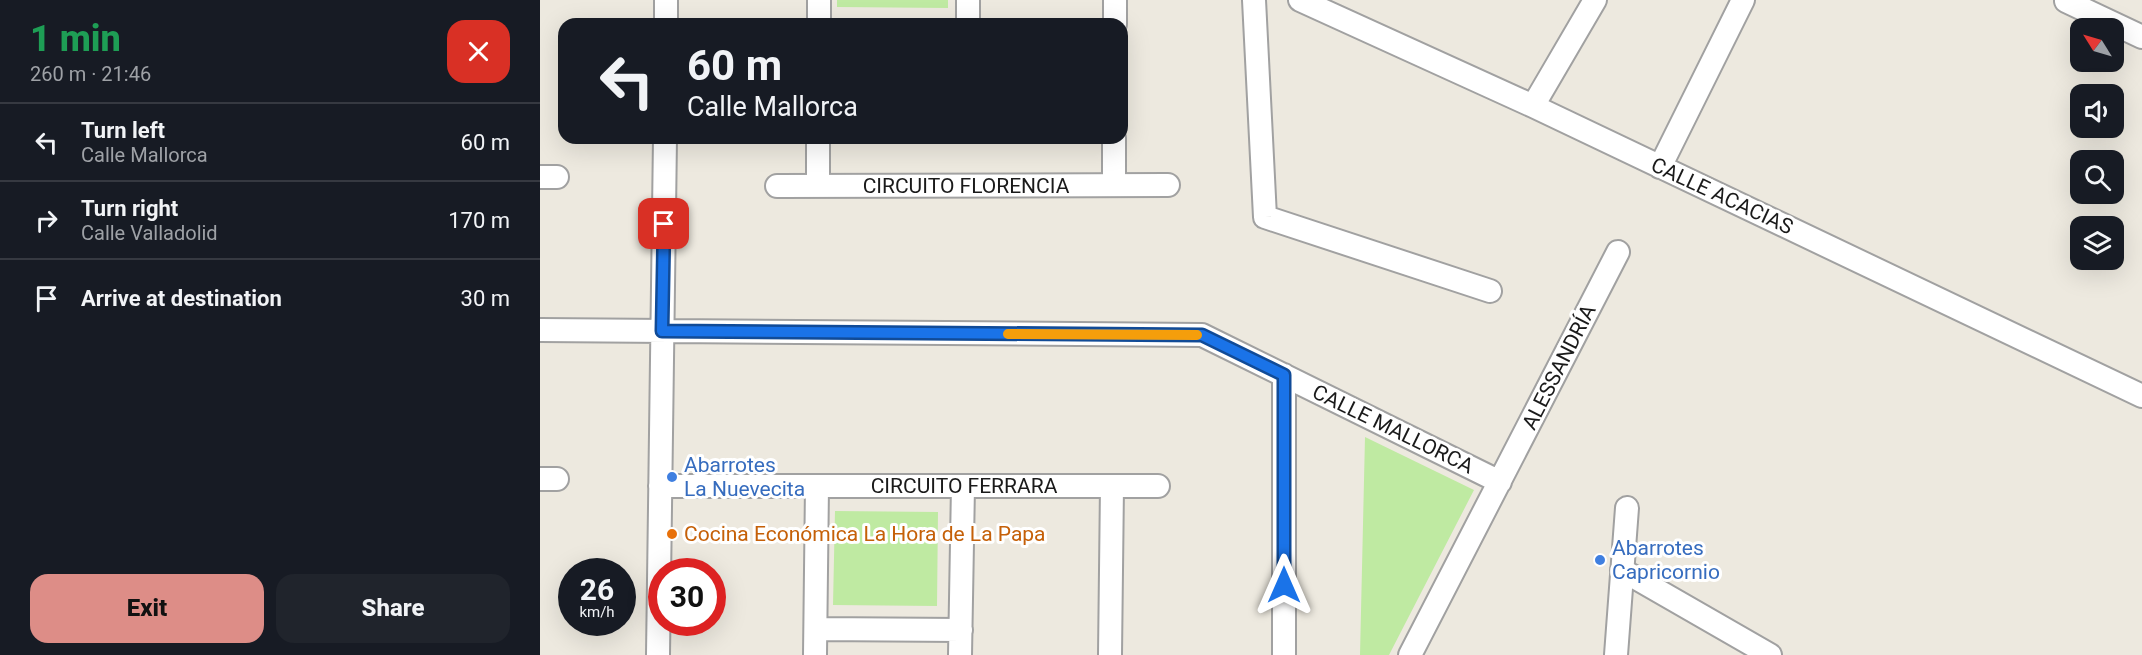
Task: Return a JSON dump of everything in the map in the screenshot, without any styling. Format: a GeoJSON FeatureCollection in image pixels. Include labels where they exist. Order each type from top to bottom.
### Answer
{"type":"FeatureCollection","features":[{"type":"Feature","properties":{"kind":"street"},"geometry":{"type":"LineString","coordinates":[[666,0],[666,18]]}},
{"type":"Feature","properties":{"kind":"street"},"geometry":{"type":"LineString","coordinates":[[819,0],[819,18]]}},
{"type":"Feature","properties":{"kind":"street"},"geometry":{"type":"LineString","coordinates":[[968,0],[968,18]]}},
{"type":"Feature","properties":{"kind":"street"},"geometry":{"type":"LineString","coordinates":[[1115,0],[1115,18]]}},
{"type":"Feature","properties":{"kind":"street"},"geometry":{"type":"LineString","coordinates":[[1254,0],[1265,217],[1490,291]]}},
{"type":"Feature","properties":{"kind":"street","name":"CALLE ACACIAS"},"geometry":{"type":"LineString","coordinates":[[1300,0],[1533,106],[2142,396]]}},
{"type":"Feature","properties":{"kind":"street"},"geometry":{"type":"LineString","coordinates":[[1533,106],[1595,0]]}},
{"type":"Feature","properties":{"kind":"street"},"geometry":{"type":"LineString","coordinates":[[1660,167],[1743,0]]}},
{"type":"Feature","properties":{"kind":"street"},"geometry":{"type":"LineString","coordinates":[[2066,1],[2142,37]]}},
{"type":"Feature","properties":{"kind":"street"},"geometry":{"type":"LineString","coordinates":[[658,655],[665,144]]}},
{"type":"Feature","properties":{"kind":"street"},"geometry":{"type":"LineString","coordinates":[[818,144],[818,186]]}},
{"type":"Feature","properties":{"kind":"street"},"geometry":{"type":"LineString","coordinates":[[1114,144],[1114,185]]}},
{"type":"Feature","properties":{"kind":"street","name":"CIRCUITO FLORENCIA"},"geometry":{"type":"LineString","coordinates":[[777,186],[1168,185]]}},
{"type":"Feature","properties":{"kind":"street","name":"ALESSANDRÍA"},"geometry":{"type":"LineString","coordinates":[[1410,655],[1618,252]]}},
{"type":"Feature","properties":{"kind":"street","name":"CALLE MALLORCA"},"geometry":{"type":"LineString","coordinates":[[540,330],[1202,335],[1500,482]]}},
{"type":"Feature","properties":{"kind":"street"},"geometry":{"type":"LineString","coordinates":[[1284,375],[1284,655]]}},
{"type":"Feature","properties":{"kind":"street","name":"CIRCUITO FERRARA"},"geometry":{"type":"LineString","coordinates":[[660,486],[1158,486]]}},
{"type":"Feature","properties":{"kind":"street"},"geometry":{"type":"LineString","coordinates":[[815,655],[817,486]]}},
{"type":"Feature","properties":{"kind":"street"},"geometry":{"type":"LineString","coordinates":[[960,655],[963,486]]}},
{"type":"Feature","properties":{"kind":"street"},"geometry":{"type":"LineString","coordinates":[[1110,655],[1112,486]]}},
{"type":"Feature","properties":{"kind":"street"},"geometry":{"type":"LineString","coordinates":[[1616,655],[1627,508]]}},
{"type":"Feature","properties":{"kind":"street"},"geometry":{"type":"LineString","coordinates":[[1623,570],[1770,655]]}},
{"type":"Feature","properties":{"kind":"street"},"geometry":{"type":"LineString","coordinates":[[816,629],[961,630]]}},
{"type":"Feature","properties":{"kind":"green space"},"geometry":{"type":"Polygon","coordinates":[[[837,0],[948,0],[948,8],[837,7],[837,0]]]}},
{"type":"Feature","properties":{"kind":"green space"},"geometry":{"type":"Polygon","coordinates":[[[1365,437],[1474,490],[1389,655],[1360,655],[1365,437]]]}},
{"type":"Feature","properties":{"kind":"green space"},"geometry":{"type":"Polygon","coordinates":[[[835,511],[938,512],[937,606],[833,605],[835,511]]]}},
{"type":"Feature","properties":{"kind":"slow traffic"},"geometry":{"type":"LineString","coordinates":[[1008,334],[1197,335]]}},
{"type":"Feature","properties":{"kind":"place","name":"Abarrotes La Nuevecita"},"geometry":{"type":"Point","coordinates":[672,477]}},
{"type":"Feature","properties":{"kind":"place","name":"Cocina Económica La Hora de La Papa"},"geometry":{"type":"Point","coordinates":[672,534]}},
{"type":"Feature","properties":{"kind":"place","name":"Abarrotes Capricornio"},"geometry":{"type":"Point","coordinates":[1600,560]}},
{"type":"Feature","properties":{"kind":"route"},"geometry":{"type":"LineString","coordinates":[[664,224],[662,331],[1202,335],[1284,375],[1284,585]]}}]}
